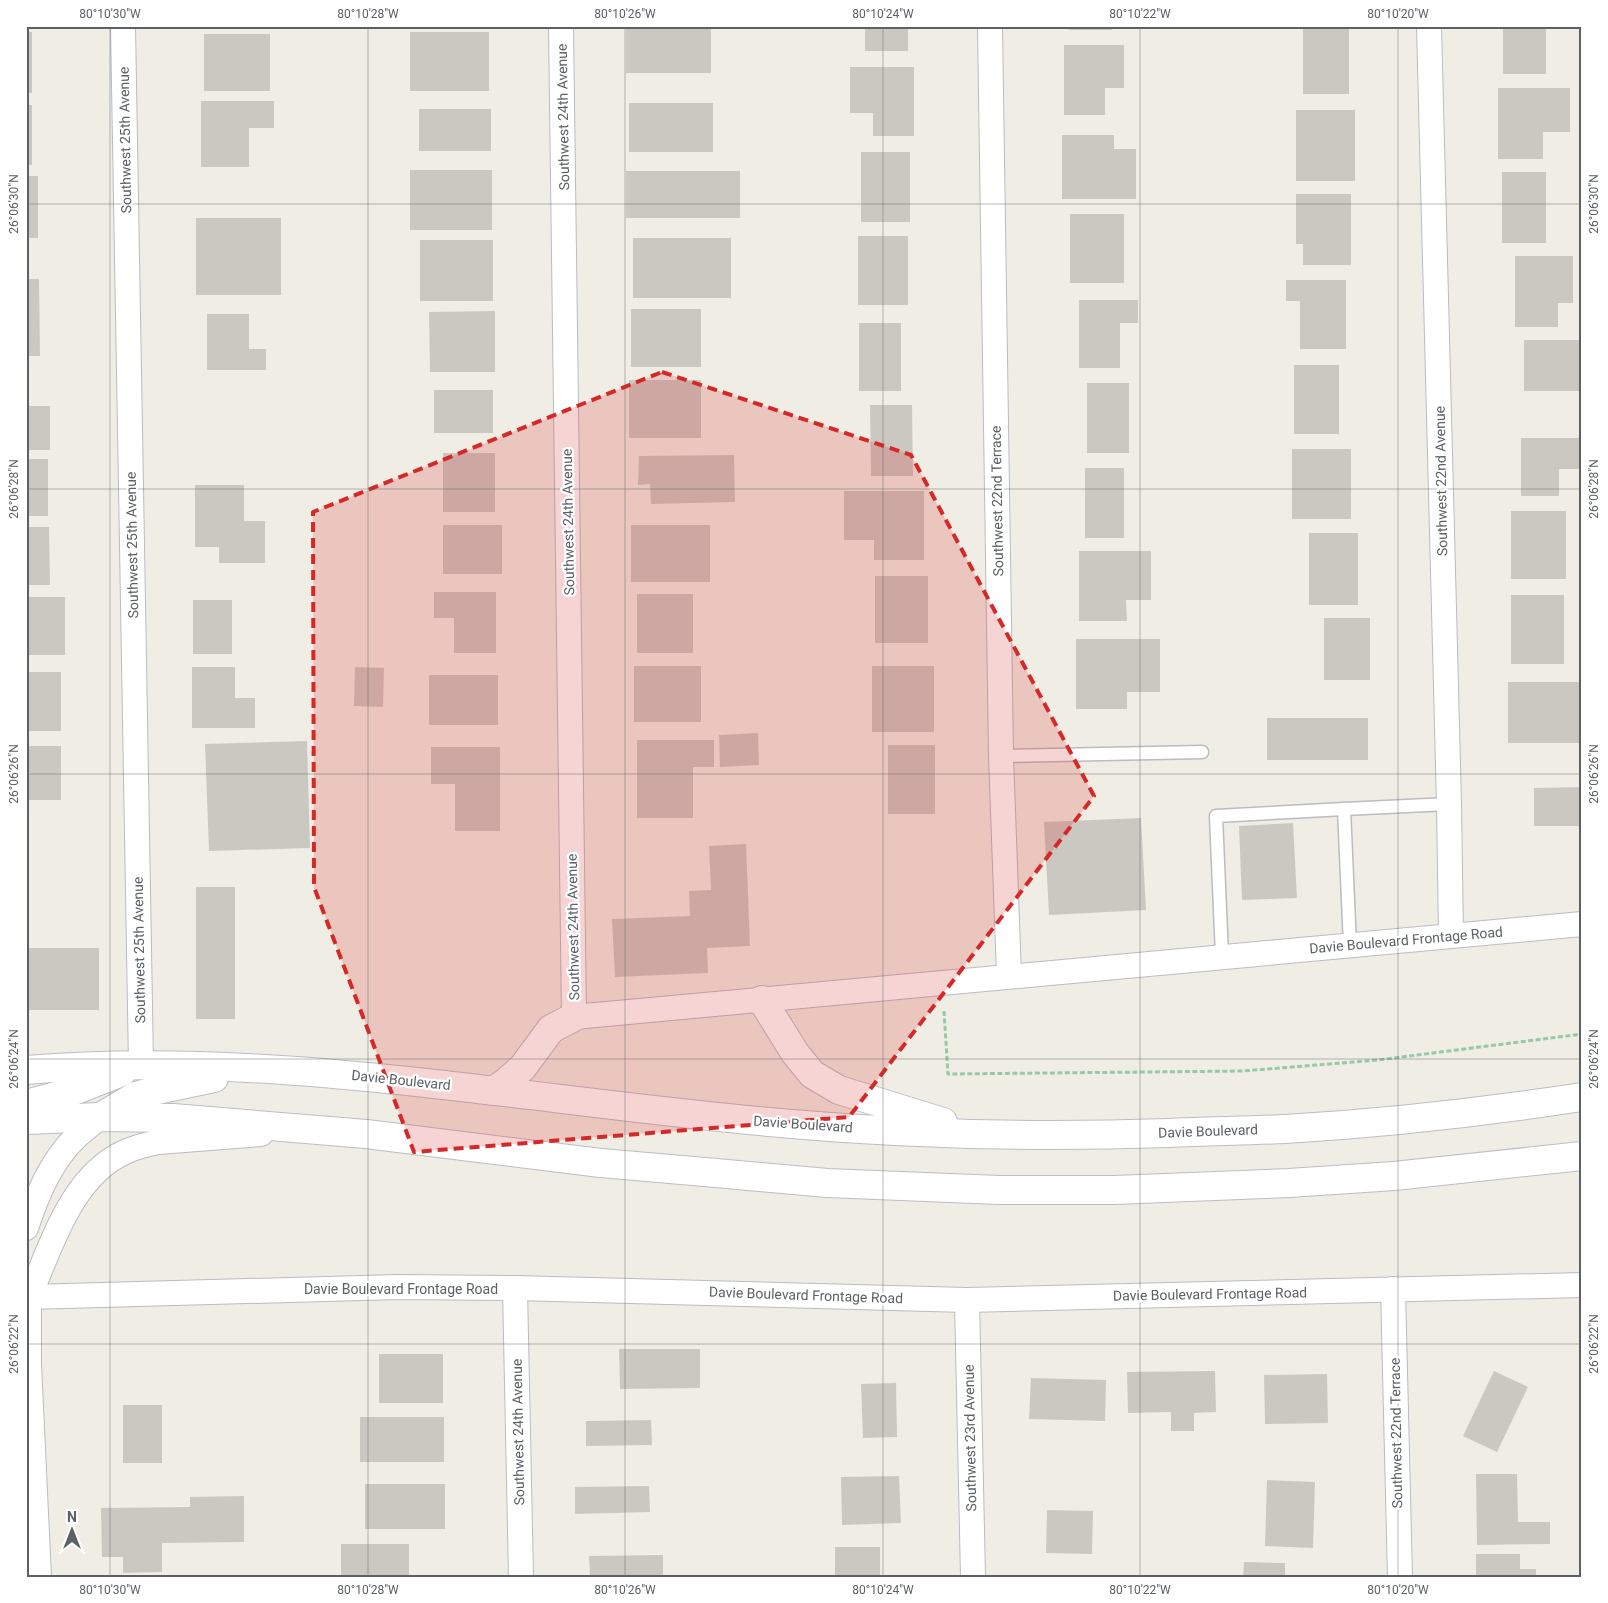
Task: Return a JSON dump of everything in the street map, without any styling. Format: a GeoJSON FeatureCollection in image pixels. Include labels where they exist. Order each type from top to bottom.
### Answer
{"type":"FeatureCollection","features":[{"type":"Feature","properties":{"kind":"main road"},"geometry":{"type":"LineString","coordinates":[[762,1000],[804,1066],[824,1082],[839,1090],[857,1096],[982,1134]]}},
{"type":"Feature","properties":{"kind":"main road"},"geometry":{"type":"LineString","coordinates":[[492,1091],[523,1067],[551,1029],[574,1017]]}},
{"type":"Feature","properties":{"kind":"main road","name":"Davie Boulevard"},"geometry":{"type":"LineString","coordinates":[[26,1070],[58,1067],[141,1065],[352,1075],[785,1124],[982,1134],[1103,1134],[1282,1129],[1433,1116],[1582,1097]]}},
{"type":"Feature","properties":{"kind":"main road"},"geometry":{"type":"LineString","coordinates":[[26,1104],[71,1092],[141,1065]]}},
{"type":"Feature","properties":{"kind":"main road"},"geometry":{"type":"LineString","coordinates":[[100,1118],[136,1096],[257,1069]]}},
{"type":"Feature","properties":{"kind":"main road"},"geometry":{"type":"LineString","coordinates":[[26,1120],[173,1118],[403,1138],[601,1163],[716,1174],[827,1183],[999,1190],[1114,1190],[1297,1183],[1394,1176],[1582,1156]]}},
{"type":"Feature","properties":{"kind":"street","name":"Southwest 25th Avenue"},"geometry":{"type":"LineString","coordinates":[[123,26],[141,1065]]}},
{"type":"Feature","properties":{"kind":"street","name":"Southwest 24th Avenue"},"geometry":{"type":"LineString","coordinates":[[561,26],[574,1017]]}},
{"type":"Feature","properties":{"kind":"street","name":"Southwest 22nd Terrace"},"geometry":{"type":"LineString","coordinates":[[990,26],[1001,756],[1009,976]]}},
{"type":"Feature","properties":{"kind":"street","name":"Southwest 22nd Avenue"},"geometry":{"type":"LineString","coordinates":[[1429,26],[1449,804],[1450,936]]}},
{"type":"Feature","properties":{"kind":"street","name":"Davie Boulevard Frontage Road"},"geometry":{"type":"LineString","coordinates":[[574,1017],[1582,924]]}},
{"type":"Feature","properties":{"kind":"street"},"geometry":{"type":"LineString","coordinates":[[26,1228],[48,1174],[60,1155],[76,1137],[100,1118]]}},
{"type":"Feature","properties":{"kind":"street"},"geometry":{"type":"LineString","coordinates":[[30,1297],[74,1197],[96,1172],[124,1152],[143,1145],[159,1142],[310,1130]]}},
{"type":"Feature","properties":{"kind":"street"},"geometry":{"type":"LineString","coordinates":[[26,1270],[30,1297],[30,1364],[39,1577]]}},
{"type":"Feature","properties":{"kind":"street","name":"Davie Boulevard Frontage Road"},"geometry":{"type":"LineString","coordinates":[[30,1297],[398,1287],[515,1288],[967,1300],[1582,1285]]}},
{"type":"Feature","properties":{"kind":"street","name":"Southwest 24th Avenue"},"geometry":{"type":"LineString","coordinates":[[515,1288],[521,1577]]}},
{"type":"Feature","properties":{"kind":"street","name":"Southwest 22nd Terrace"},"geometry":{"type":"LineString","coordinates":[[1393,1290],[1400,1577]]}},
{"type":"Feature","properties":{"kind":"street","name":"Southwest 23rd Avenue"},"geometry":{"type":"LineString","coordinates":[[967,1300],[973,1577]]}},
{"type":"Feature","properties":{"kind":"lane"},"geometry":{"type":"LineString","coordinates":[[1001,756],[1202,752]]}},
{"type":"Feature","properties":{"kind":"lane"},"geometry":{"type":"LineString","coordinates":[[1222,956],[1216,816],[1449,804]]}},
{"type":"Feature","properties":{"kind":"lane"},"geometry":{"type":"LineString","coordinates":[[1344,809],[1350,946]]}},
{"type":"Feature","properties":{"kind":"path"},"geometry":{"type":"LineString","coordinates":[[943,982],[948,1074],[1243,1071],[1378,1060],[1582,1034]]}},
{"type":"Feature","properties":{"kind":"highlighted area"},"geometry":{"type":"Polygon","coordinates":[[[662,372],[911,455],[1094,796],[849,1117],[414,1152],[314,887],[313,512],[662,372]]]}},
{"type":"Feature","properties":{"kind":"building"},"geometry":{"type":"Polygon","coordinates":[[[865,26],[908,26],[908,51],[865,51],[865,26]]]}},
{"type":"Feature","properties":{"kind":"building"},"geometry":{"type":"Polygon","coordinates":[[[1069,26],[1112,26],[1112,30],[1069,30],[1069,26]]]}},
{"type":"Feature","properties":{"kind":"building"},"geometry":{"type":"Polygon","coordinates":[[[1303,26],[1349,26],[1349,94],[1303,94],[1303,26]]]}},
{"type":"Feature","properties":{"kind":"building"},"geometry":{"type":"Polygon","coordinates":[[[1503,26],[1546,26],[1546,74],[1503,74],[1503,26]]]}},
{"type":"Feature","properties":{"kind":"building"},"geometry":{"type":"Polygon","coordinates":[[[626,28],[711,28],[711,73],[626,73],[626,28]]]}},
{"type":"Feature","properties":{"kind":"building"},"geometry":{"type":"Polygon","coordinates":[[[26,32],[32,32],[32,93],[26,93],[26,32]]]}},
{"type":"Feature","properties":{"kind":"building"},"geometry":{"type":"Polygon","coordinates":[[[410,32],[489,32],[489,91],[410,91],[410,32]]]}},
{"type":"Feature","properties":{"kind":"building"},"geometry":{"type":"Polygon","coordinates":[[[204,34],[270,34],[270,91],[204,91],[204,34]]]}},
{"type":"Feature","properties":{"kind":"building"},"geometry":{"type":"Polygon","coordinates":[[[1064,45],[1124,45],[1124,88],[1105,88],[1105,115],[1064,115],[1064,45]]]}},
{"type":"Feature","properties":{"kind":"building"},"geometry":{"type":"Polygon","coordinates":[[[850,67],[914,67],[914,136],[873,136],[873,113],[850,113],[850,67]]]}},
{"type":"Feature","properties":{"kind":"building"},"geometry":{"type":"Polygon","coordinates":[[[1498,88],[1570,88],[1570,132],[1543,132],[1543,159],[1498,159],[1498,88]]]}},
{"type":"Feature","properties":{"kind":"building"},"geometry":{"type":"Polygon","coordinates":[[[201,101],[274,101],[274,128],[249,128],[249,167],[201,167],[201,101]]]}},
{"type":"Feature","properties":{"kind":"building"},"geometry":{"type":"Polygon","coordinates":[[[629,103],[713,103],[713,152],[629,152],[629,103]]]}},
{"type":"Feature","properties":{"kind":"building"},"geometry":{"type":"Polygon","coordinates":[[[26,105],[32,105],[32,165],[26,165],[26,105]]]}},
{"type":"Feature","properties":{"kind":"building"},"geometry":{"type":"Polygon","coordinates":[[[419,109],[491,109],[491,151],[419,151],[419,109]]]}},
{"type":"Feature","properties":{"kind":"building"},"geometry":{"type":"Polygon","coordinates":[[[1296,110],[1355,110],[1355,181],[1296,181],[1296,110]]]}},
{"type":"Feature","properties":{"kind":"building"},"geometry":{"type":"Polygon","coordinates":[[[1062,135],[1114,135],[1114,149],[1136,149],[1136,199],[1062,199],[1062,135]]]}},
{"type":"Feature","properties":{"kind":"building"},"geometry":{"type":"Polygon","coordinates":[[[861,152],[910,152],[910,222],[861,222],[861,152]]]}},
{"type":"Feature","properties":{"kind":"building"},"geometry":{"type":"Polygon","coordinates":[[[410,170],[492,170],[492,230],[410,230],[410,170]]]}},
{"type":"Feature","properties":{"kind":"building"},"geometry":{"type":"Polygon","coordinates":[[[626,171],[740,171],[740,218],[626,218],[626,171]]]}},
{"type":"Feature","properties":{"kind":"building"},"geometry":{"type":"Polygon","coordinates":[[[1502,172],[1546,172],[1546,243],[1502,243],[1502,172]]]}},
{"type":"Feature","properties":{"kind":"building"},"geometry":{"type":"Polygon","coordinates":[[[26,176],[38,176],[38,238],[26,238],[26,176]]]}},
{"type":"Feature","properties":{"kind":"building"},"geometry":{"type":"Polygon","coordinates":[[[1296,194],[1351,194],[1351,265],[1303,265],[1303,244],[1296,244],[1296,194]]]}},
{"type":"Feature","properties":{"kind":"building"},"geometry":{"type":"Polygon","coordinates":[[[1070,214],[1124,214],[1124,283],[1070,283],[1070,214]]]}},
{"type":"Feature","properties":{"kind":"building"},"geometry":{"type":"Polygon","coordinates":[[[196,218],[281,218],[281,295],[196,295],[196,218]]]}},
{"type":"Feature","properties":{"kind":"building"},"geometry":{"type":"Polygon","coordinates":[[[858,236],[908,236],[908,305],[858,305],[858,236]]]}},
{"type":"Feature","properties":{"kind":"building"},"geometry":{"type":"Polygon","coordinates":[[[633,238],[731,238],[731,298],[633,298],[633,238]]]}},
{"type":"Feature","properties":{"kind":"building"},"geometry":{"type":"Polygon","coordinates":[[[420,240],[493,240],[493,301],[420,301],[420,240]]]}},
{"type":"Feature","properties":{"kind":"building"},"geometry":{"type":"Polygon","coordinates":[[[1515,256],[1573,256],[1573,303],[1558,303],[1558,327],[1515,327],[1515,256]]]}},
{"type":"Feature","properties":{"kind":"building"},"geometry":{"type":"Polygon","coordinates":[[[26,279],[39,279],[40,356],[26,356],[26,279]]]}},
{"type":"Feature","properties":{"kind":"building"},"geometry":{"type":"Polygon","coordinates":[[[1286,280],[1346,280],[1346,349],[1300,349],[1300,301],[1286,301],[1286,280]]]}},
{"type":"Feature","properties":{"kind":"building"},"geometry":{"type":"Polygon","coordinates":[[[1079,300],[1138,300],[1138,323],[1120,323],[1120,368],[1079,368],[1079,300]]]}},
{"type":"Feature","properties":{"kind":"building"},"geometry":{"type":"Polygon","coordinates":[[[631,309],[701,309],[701,367],[631,367],[631,309]]]}},
{"type":"Feature","properties":{"kind":"building"},"geometry":{"type":"Polygon","coordinates":[[[495,311],[495,372],[430,372],[429,312],[495,311]]]}},
{"type":"Feature","properties":{"kind":"building"},"geometry":{"type":"Polygon","coordinates":[[[207,314],[249,314],[249,349],[266,349],[266,370],[207,370],[207,314]]]}},
{"type":"Feature","properties":{"kind":"building"},"geometry":{"type":"Polygon","coordinates":[[[859,323],[901,323],[901,391],[859,391],[859,323]]]}},
{"type":"Feature","properties":{"kind":"building"},"geometry":{"type":"Polygon","coordinates":[[[1524,340],[1581,340],[1581,391],[1524,391],[1524,340]]]}},
{"type":"Feature","properties":{"kind":"building"},"geometry":{"type":"Polygon","coordinates":[[[1294,365],[1339,365],[1339,434],[1294,434],[1294,365]]]}},
{"type":"Feature","properties":{"kind":"building"},"geometry":{"type":"Polygon","coordinates":[[[629,380],[701,380],[701,438],[629,438],[629,380]]]}},
{"type":"Feature","properties":{"kind":"building"},"geometry":{"type":"Polygon","coordinates":[[[1087,383],[1129,383],[1129,453],[1087,453],[1087,383]]]}},
{"type":"Feature","properties":{"kind":"building"},"geometry":{"type":"Polygon","coordinates":[[[434,390],[493,390],[493,433],[434,433],[434,390]]]}},
{"type":"Feature","properties":{"kind":"building"},"geometry":{"type":"Polygon","coordinates":[[[870,405],[912,405],[913,476],[871,476],[870,405]]]}},
{"type":"Feature","properties":{"kind":"building"},"geometry":{"type":"Polygon","coordinates":[[[26,406],[50,406],[50,450],[26,450],[26,406]]]}},
{"type":"Feature","properties":{"kind":"building"},"geometry":{"type":"Polygon","coordinates":[[[1521,438],[1579,438],[1579,469],[1559,469],[1559,496],[1521,496],[1521,438]]]}},
{"type":"Feature","properties":{"kind":"building"},"geometry":{"type":"Polygon","coordinates":[[[1292,449],[1351,449],[1351,519],[1292,519],[1292,449]]]}},
{"type":"Feature","properties":{"kind":"building"},"geometry":{"type":"Polygon","coordinates":[[[443,453],[495,453],[495,512],[443,512],[443,453]]]}},
{"type":"Feature","properties":{"kind":"building"},"geometry":{"type":"Polygon","coordinates":[[[734,455],[735,502],[651,504],[650,484],[638,485],[639,456],[734,455]]]}},
{"type":"Feature","properties":{"kind":"building"},"geometry":{"type":"Polygon","coordinates":[[[26,459],[48,459],[48,516],[26,516],[26,459]]]}},
{"type":"Feature","properties":{"kind":"building"},"geometry":{"type":"Polygon","coordinates":[[[1085,468],[1124,468],[1124,538],[1085,538],[1085,468]]]}},
{"type":"Feature","properties":{"kind":"building"},"geometry":{"type":"Polygon","coordinates":[[[195,485],[244,485],[244,521],[265,521],[265,563],[219,563],[219,547],[195,547],[195,485]]]}},
{"type":"Feature","properties":{"kind":"building"},"geometry":{"type":"Polygon","coordinates":[[[844,491],[924,491],[924,560],[874,560],[874,540],[844,540],[844,491]]]}},
{"type":"Feature","properties":{"kind":"building"},"geometry":{"type":"Polygon","coordinates":[[[1511,511],[1566,511],[1566,579],[1511,579],[1511,511]]]}},
{"type":"Feature","properties":{"kind":"building"},"geometry":{"type":"Polygon","coordinates":[[[443,525],[502,525],[502,574],[443,574],[443,525]]]}},
{"type":"Feature","properties":{"kind":"building"},"geometry":{"type":"Polygon","coordinates":[[[631,525],[710,525],[710,582],[631,582],[631,525]]]}},
{"type":"Feature","properties":{"kind":"building"},"geometry":{"type":"Polygon","coordinates":[[[26,527],[49,527],[50,585],[26,585],[26,527]]]}},
{"type":"Feature","properties":{"kind":"building"},"geometry":{"type":"Polygon","coordinates":[[[1309,533],[1358,533],[1358,605],[1309,605],[1309,533]]]}},
{"type":"Feature","properties":{"kind":"building"},"geometry":{"type":"Polygon","coordinates":[[[1079,551],[1151,551],[1151,600],[1126,600],[1127,621],[1079,621],[1079,551]]]}},
{"type":"Feature","properties":{"kind":"building"},"geometry":{"type":"Polygon","coordinates":[[[875,576],[928,576],[928,643],[875,643],[875,576]]]}},
{"type":"Feature","properties":{"kind":"building"},"geometry":{"type":"Polygon","coordinates":[[[434,592],[496,592],[496,653],[454,653],[454,618],[434,618],[434,592]]]}},
{"type":"Feature","properties":{"kind":"building"},"geometry":{"type":"Polygon","coordinates":[[[637,594],[693,594],[693,653],[637,653],[637,594]]]}},
{"type":"Feature","properties":{"kind":"building"},"geometry":{"type":"Polygon","coordinates":[[[1511,595],[1564,595],[1564,664],[1511,664],[1511,595]]]}},
{"type":"Feature","properties":{"kind":"building"},"geometry":{"type":"Polygon","coordinates":[[[26,597],[65,597],[65,655],[26,655],[26,597]]]}},
{"type":"Feature","properties":{"kind":"building"},"geometry":{"type":"Polygon","coordinates":[[[193,600],[232,600],[232,654],[193,654],[193,600]]]}},
{"type":"Feature","properties":{"kind":"building"},"geometry":{"type":"Polygon","coordinates":[[[1324,618],[1370,618],[1370,680],[1324,680],[1324,618]]]}},
{"type":"Feature","properties":{"kind":"building"},"geometry":{"type":"Polygon","coordinates":[[[1076,639],[1160,639],[1160,692],[1127,692],[1127,709],[1076,709],[1076,639]]]}},
{"type":"Feature","properties":{"kind":"building"},"geometry":{"type":"Polygon","coordinates":[[[634,666],[701,666],[701,722],[634,722],[634,666]]]}},
{"type":"Feature","properties":{"kind":"building"},"geometry":{"type":"Polygon","coordinates":[[[872,666],[934,666],[934,732],[872,732],[872,666]]]}},
{"type":"Feature","properties":{"kind":"building"},"geometry":{"type":"Polygon","coordinates":[[[192,667],[235,667],[235,698],[255,698],[255,728],[192,728],[192,667]]]}},
{"type":"Feature","properties":{"kind":"building"},"geometry":{"type":"Polygon","coordinates":[[[355,667],[384,668],[383,707],[354,706],[355,667]]]}},
{"type":"Feature","properties":{"kind":"building"},"geometry":{"type":"Polygon","coordinates":[[[26,672],[61,672],[61,731],[26,731],[26,672]]]}},
{"type":"Feature","properties":{"kind":"building"},"geometry":{"type":"Polygon","coordinates":[[[429,675],[498,675],[498,725],[429,725],[429,675]]]}},
{"type":"Feature","properties":{"kind":"building"},"geometry":{"type":"Polygon","coordinates":[[[1508,682],[1582,682],[1582,743],[1508,743],[1508,682]]]}},
{"type":"Feature","properties":{"kind":"building"},"geometry":{"type":"Polygon","coordinates":[[[1267,718],[1368,718],[1368,760],[1267,760],[1267,718]]]}},
{"type":"Feature","properties":{"kind":"building"},"geometry":{"type":"Polygon","coordinates":[[[758,733],[759,765],[720,767],[719,735],[758,733]]]}},
{"type":"Feature","properties":{"kind":"building"},"geometry":{"type":"Polygon","coordinates":[[[637,740],[714,740],[714,767],[693,767],[693,818],[637,818],[637,740]]]}},
{"type":"Feature","properties":{"kind":"building"},"geometry":{"type":"Polygon","coordinates":[[[307,741],[310,848],[209,851],[205,744],[307,741]]]}},
{"type":"Feature","properties":{"kind":"building"},"geometry":{"type":"Polygon","coordinates":[[[888,745],[935,745],[935,814],[888,814],[888,745]]]}},
{"type":"Feature","properties":{"kind":"building"},"geometry":{"type":"Polygon","coordinates":[[[26,746],[61,746],[61,800],[26,800],[26,746]]]}},
{"type":"Feature","properties":{"kind":"building"},"geometry":{"type":"Polygon","coordinates":[[[431,747],[500,747],[500,831],[455,831],[455,784],[431,784],[431,747]]]}},
{"type":"Feature","properties":{"kind":"building"},"geometry":{"type":"Polygon","coordinates":[[[1582,787],[1582,826],[1534,826],[1534,788],[1582,787]]]}},
{"type":"Feature","properties":{"kind":"building"},"geometry":{"type":"Polygon","coordinates":[[[1141,818],[1146,910],[1049,915],[1044,822],[1141,818]]]}},
{"type":"Feature","properties":{"kind":"building"},"geometry":{"type":"Polygon","coordinates":[[[1293,823],[1297,898],[1242,900],[1239,826],[1293,823]]]}},
{"type":"Feature","properties":{"kind":"building"},"geometry":{"type":"Polygon","coordinates":[[[746,844],[750,946],[707,948],[708,973],[615,977],[612,919],[690,916],[689,891],[711,890],[709,846],[746,844]]]}},
{"type":"Feature","properties":{"kind":"building"},"geometry":{"type":"Polygon","coordinates":[[[196,887],[235,887],[235,1019],[196,1019],[196,887]]]}},
{"type":"Feature","properties":{"kind":"building"},"geometry":{"type":"Polygon","coordinates":[[[29,948],[99,948],[99,1010],[29,1010],[29,948]]]}},
{"type":"Feature","properties":{"kind":"building"},"geometry":{"type":"Polygon","coordinates":[[[619,1349],[700,1349],[700,1388],[620,1389],[619,1349]]]}},
{"type":"Feature","properties":{"kind":"building"},"geometry":{"type":"Polygon","coordinates":[[[379,1354],[443,1354],[443,1403],[379,1403],[379,1354]]]}},
{"type":"Feature","properties":{"kind":"building"},"geometry":{"type":"Polygon","coordinates":[[[1215,1371],[1216,1412],[1194,1413],[1194,1431],[1171,1431],[1171,1412],[1128,1413],[1127,1372],[1215,1371]]]}},
{"type":"Feature","properties":{"kind":"building"},"geometry":{"type":"Polygon","coordinates":[[[1494,1371],[1528,1387],[1497,1452],[1463,1436],[1494,1371]]]}},
{"type":"Feature","properties":{"kind":"building"},"geometry":{"type":"Polygon","coordinates":[[[1327,1374],[1328,1423],[1265,1424],[1264,1375],[1327,1374]]]}},
{"type":"Feature","properties":{"kind":"building"},"geometry":{"type":"Polygon","coordinates":[[[1031,1378],[1106,1380],[1105,1421],[1029,1419],[1031,1378]]]}},
{"type":"Feature","properties":{"kind":"building"},"geometry":{"type":"Polygon","coordinates":[[[896,1383],[897,1437],[863,1438],[861,1384],[896,1383]]]}},
{"type":"Feature","properties":{"kind":"building"},"geometry":{"type":"Polygon","coordinates":[[[123,1405],[162,1405],[162,1463],[123,1463],[123,1405]]]}},
{"type":"Feature","properties":{"kind":"building"},"geometry":{"type":"Polygon","coordinates":[[[360,1417],[444,1417],[444,1462],[360,1462],[360,1417]]]}},
{"type":"Feature","properties":{"kind":"building"},"geometry":{"type":"Polygon","coordinates":[[[651,1420],[652,1445],[586,1446],[586,1421],[651,1420]]]}},
{"type":"Feature","properties":{"kind":"building"},"geometry":{"type":"Polygon","coordinates":[[[1476,1474],[1517,1474],[1518,1522],[1550,1522],[1550,1544],[1477,1545],[1476,1474]]]}},
{"type":"Feature","properties":{"kind":"building"},"geometry":{"type":"Polygon","coordinates":[[[899,1476],[901,1523],[842,1525],[841,1477],[899,1476]]]}},
{"type":"Feature","properties":{"kind":"building"},"geometry":{"type":"Polygon","coordinates":[[[1267,1480],[1315,1482],[1313,1548],[1265,1546],[1267,1480]]]}},
{"type":"Feature","properties":{"kind":"building"},"geometry":{"type":"Polygon","coordinates":[[[365,1484],[445,1484],[445,1529],[365,1529],[365,1484]]]}},
{"type":"Feature","properties":{"kind":"building"},"geometry":{"type":"Polygon","coordinates":[[[649,1486],[650,1512],[575,1514],[575,1487],[649,1486]]]}},
{"type":"Feature","properties":{"kind":"building"},"geometry":{"type":"Polygon","coordinates":[[[244,1496],[244,1542],[162,1543],[162,1572],[123,1573],[123,1557],[102,1557],[101,1508],[190,1507],[190,1497],[244,1496]]]}},
{"type":"Feature","properties":{"kind":"building"},"geometry":{"type":"Polygon","coordinates":[[[1047,1510],[1093,1511],[1092,1554],[1046,1553],[1047,1510]]]}},
{"type":"Feature","properties":{"kind":"building"},"geometry":{"type":"Polygon","coordinates":[[[341,1544],[409,1544],[409,1577],[341,1577],[341,1544]]]}},
{"type":"Feature","properties":{"kind":"building"},"geometry":{"type":"Polygon","coordinates":[[[835,1547],[880,1547],[880,1577],[835,1577],[835,1547]]]}},
{"type":"Feature","properties":{"kind":"building"},"geometry":{"type":"Polygon","coordinates":[[[1476,1554],[1520,1554],[1520,1569],[1536,1569],[1536,1577],[1476,1577],[1476,1554]]]}},
{"type":"Feature","properties":{"kind":"building"},"geometry":{"type":"Polygon","coordinates":[[[663,1555],[663,1577],[590,1577],[589,1556],[663,1555]]]}},
{"type":"Feature","properties":{"kind":"building"},"geometry":{"type":"Polygon","coordinates":[[[1244,1562],[1285,1563],[1285,1577],[1243,1577],[1244,1562]]]}}]}
